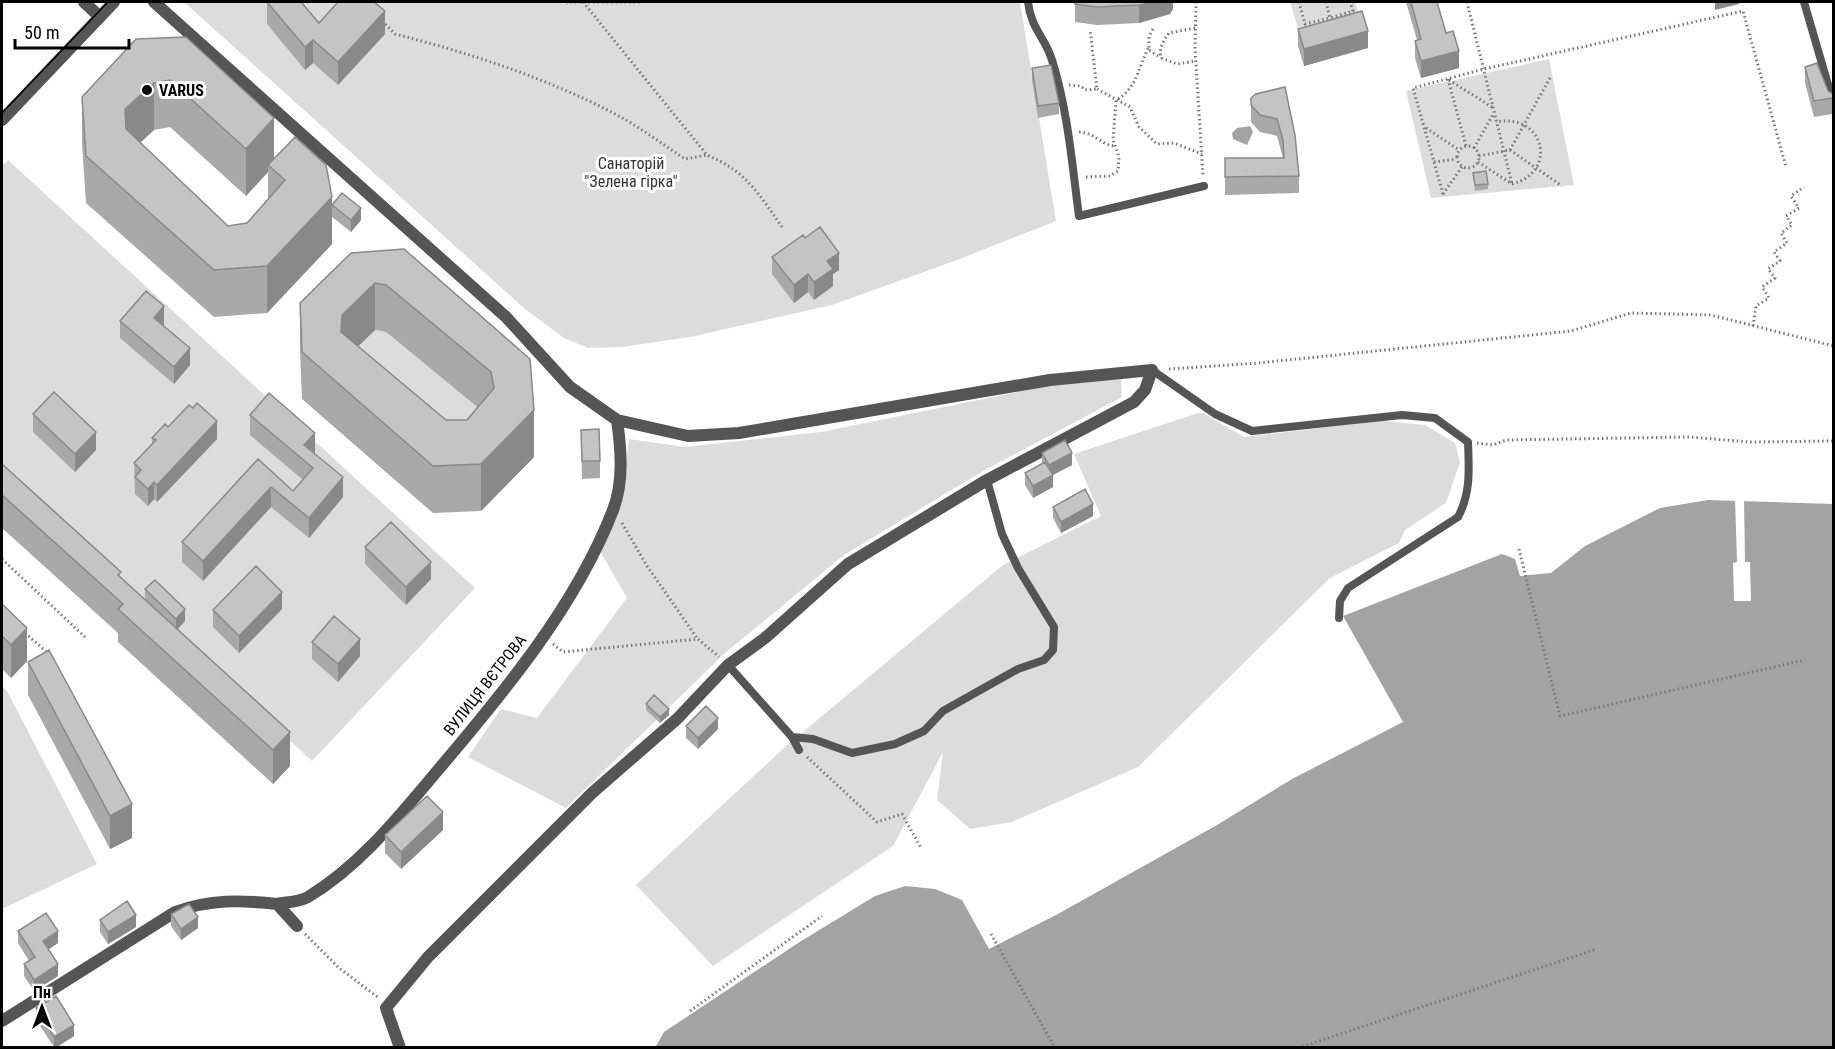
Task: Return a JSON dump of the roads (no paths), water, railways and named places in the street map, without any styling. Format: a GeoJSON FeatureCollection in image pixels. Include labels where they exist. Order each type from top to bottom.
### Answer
{"type":"FeatureCollection","features":[{"type":"Feature","properties":{"kind":"street"},"geometry":{"type":"LineString","coordinates":[[84,2],[100,17]]}},
{"type":"Feature","properties":{"kind":"street"},"geometry":{"type":"LineString","coordinates":[[2,120],[114,2]]}},
{"type":"Feature","properties":{"kind":"street"},"geometry":{"type":"LineString","coordinates":[[154,2],[506,317],[570,387],[617,420],[688,436],[739,433],[1050,380],[1152,370],[1145,390],[1134,402],[987,480],[848,564],[765,638],[728,665],[677,719],[592,793],[428,957],[386,1008],[400,1047]]}},
{"type":"Feature","properties":{"kind":"street","name":"ВУЛИЦЯ ВЄТРОВА"},"geometry":{"type":"LineString","coordinates":[[2,1021],[175,912],[217,900],[278,904],[306,898],[344,871],[394,822],[487,712],[552,624],[595,548],[614,508],[621,447],[617,420]]}},
{"type":"Feature","properties":{"kind":"street"},"geometry":{"type":"LineString","coordinates":[[278,904],[297,926]]}},
{"type":"Feature","properties":{"kind":"lane"},"geometry":{"type":"LineString","coordinates":[[1028,2],[1032,25],[1052,59],[1058,84],[1068,132],[1079,216],[1204,186]]}},
{"type":"Feature","properties":{"kind":"lane"},"geometry":{"type":"LineString","coordinates":[[1804,2],[1833,105]]}},
{"type":"Feature","properties":{"kind":"lane"},"geometry":{"type":"LineString","coordinates":[[1152,370],[1215,414],[1252,431],[1402,415],[1435,418],[1468,442],[1469,485],[1466,502],[1458,517],[1348,588],[1340,601],[1339,618]]}},
{"type":"Feature","properties":{"kind":"lane"},"geometry":{"type":"LineString","coordinates":[[792,737],[813,739],[852,753],[895,744],[924,731],[943,711],[1018,669],[1044,660],[1053,650],[1054,627],[1018,568],[1002,534],[987,480]]}},
{"type":"Feature","properties":{"kind":"lane"},"geometry":{"type":"LineString","coordinates":[[728,665],[792,737],[799,750]]}},
{"type":"Feature","properties":{"kind":"tram line"},"geometry":{"type":"LineString","coordinates":[[2,113],[108,2]]}},
{"type":"Feature","properties":{"kind":"place","name":"VARUS"},"geometry":{"type":"Point","coordinates":[147,90]}},
{"type":"Feature","properties":{"kind":"park label","name":"Санаторій \"Зелена гірка\""},"geometry":{"type":"Point","coordinates":[631,172]}}]}
